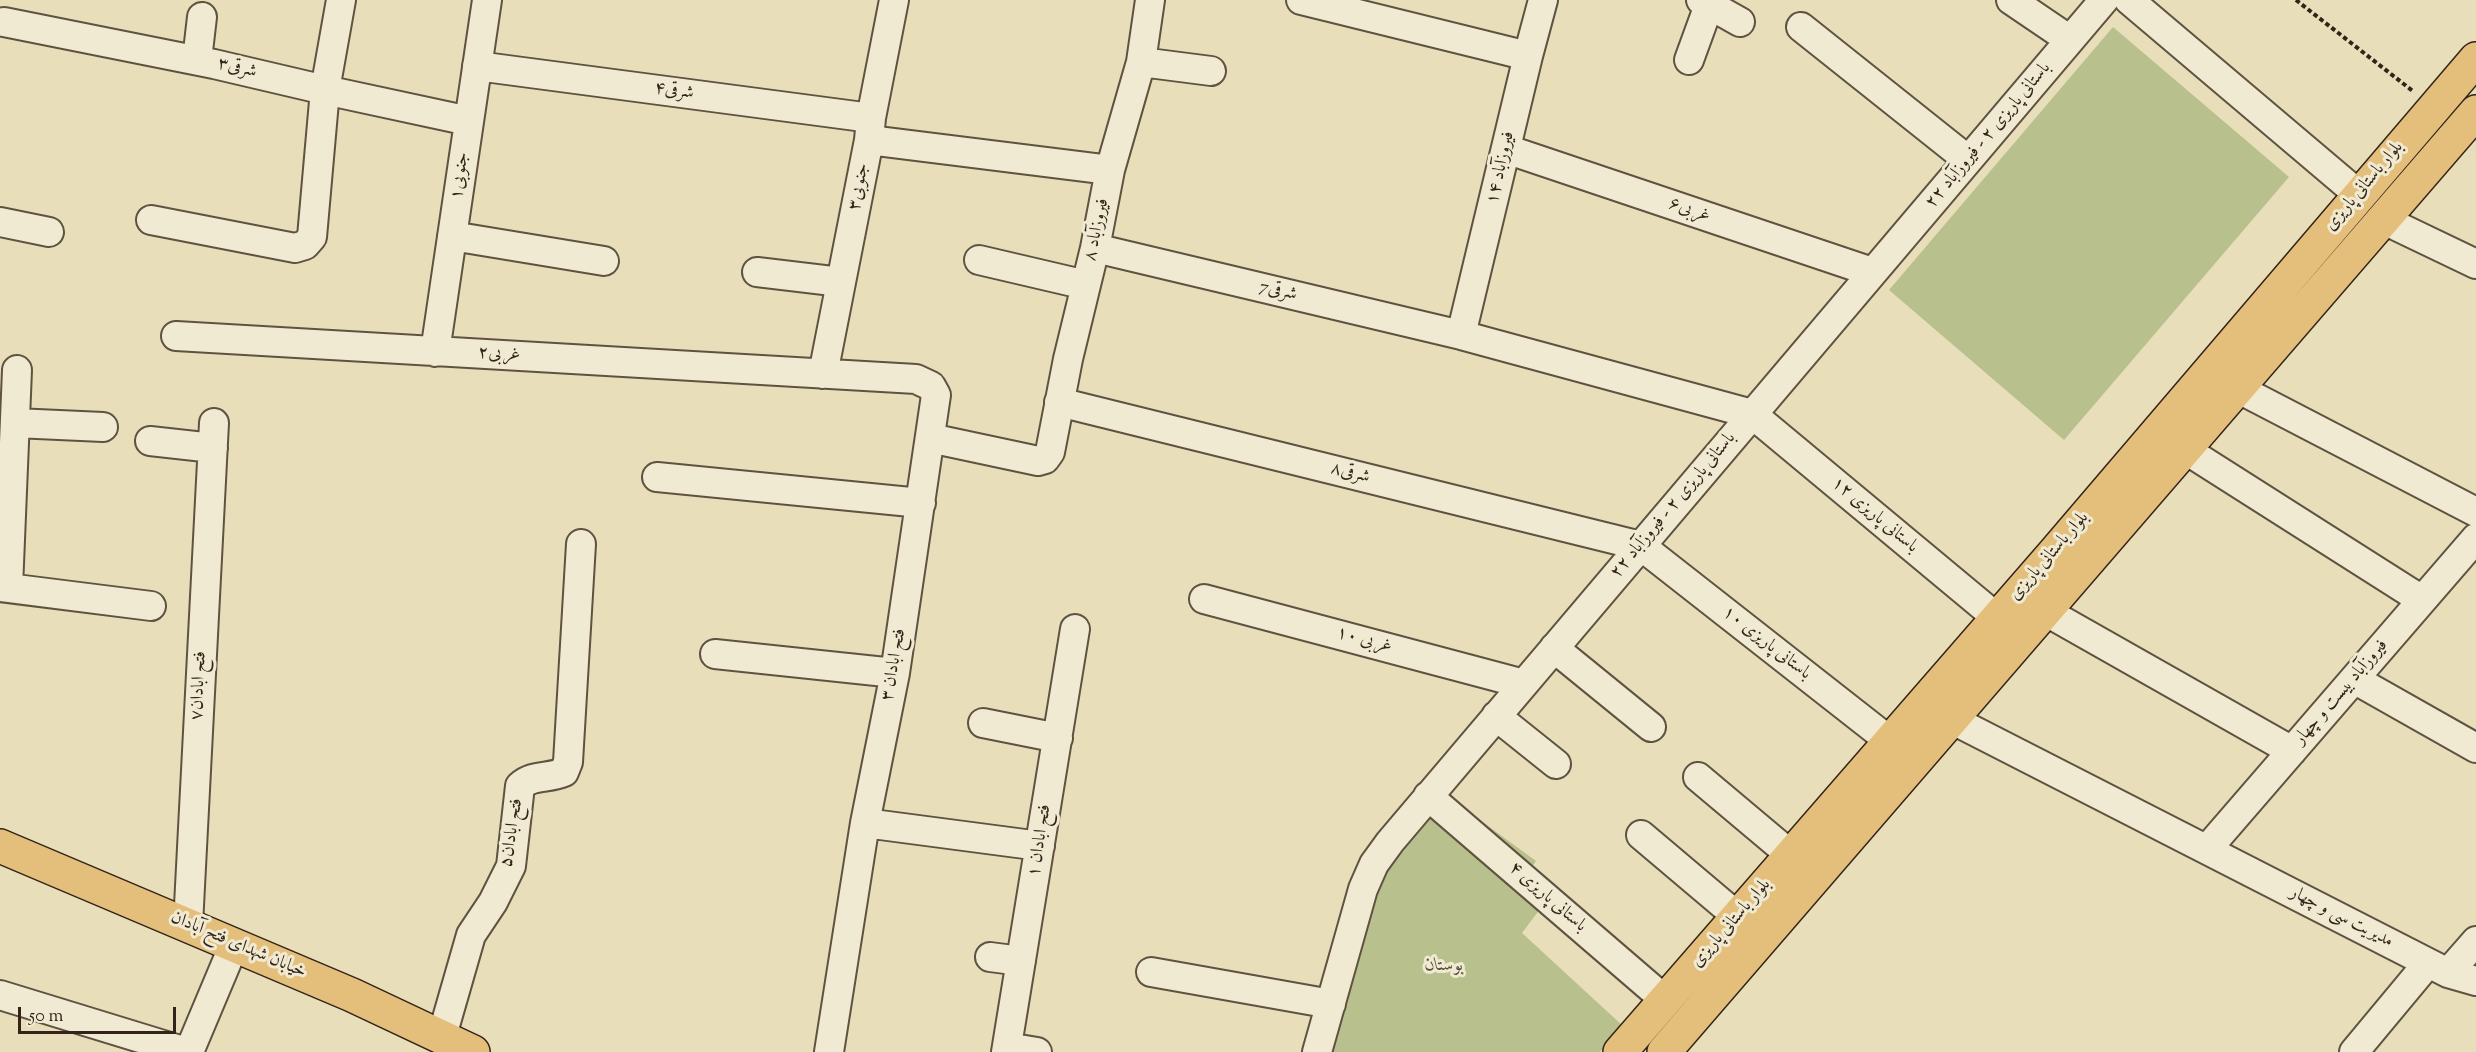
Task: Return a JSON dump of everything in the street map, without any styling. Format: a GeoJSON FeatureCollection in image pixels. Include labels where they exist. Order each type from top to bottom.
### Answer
{"type":"FeatureCollection","features":[{"type":"Feature","properties":{"kind":"main road","name":"بلوار باستانی پاریزی"},"geometry":{"type":"LineString","coordinates":[[1620,1052],[1891,742],[1996,617],[2062,544],[2358,194],[2476,59]]}},
{"type":"Feature","properties":{"kind":"main road","name":"بلوار باستانی پاریزی"},"geometry":{"type":"LineString","coordinates":[[1664,1052],[2476,112]]}},
{"type":"Feature","properties":{"kind":"main road","name":"خیابان شهدای فتح آبادان"},"geometry":{"type":"LineString","coordinates":[[0,846],[234,945],[442,1036],[473,1052]]}},
{"type":"Feature","properties":{"kind":"street"},"geometry":{"type":"LineString","coordinates":[[151,220],[295,248],[305,245],[312,237],[326,90],[341,0]]}},
{"type":"Feature","properties":{"kind":"street","name":"جنوبی۱"},"geometry":{"type":"LineString","coordinates":[[435,352],[487,0]]}},
{"type":"Feature","properties":{"kind":"street","name":"جنوبی۳"},"geometry":{"type":"LineString","coordinates":[[823,374],[894,0]]}},
{"type":"Feature","properties":{"kind":"street","name":"فیروزآباد ۸"},"geometry":{"type":"LineString","coordinates":[[930,438],[1038,461],[1045,459],[1050,452],[1110,170],[1141,62],[1150,0]]}},
{"type":"Feature","properties":{"kind":"street"},"geometry":{"type":"LineString","coordinates":[[1301,0],[1528,56]]}},
{"type":"Feature","properties":{"kind":"street","name":"فیروزآباد ۱۴"},"geometry":{"type":"LineString","coordinates":[[1461,335],[1543,0]]}},
{"type":"Feature","properties":{"kind":"street"},"geometry":{"type":"LineString","coordinates":[[2011,0],[2070,40]]}},
{"type":"Feature","properties":{"kind":"street","name":"باستانی پاریزی ۲ - فیروزآباد ۲۲"},"geometry":{"type":"LineString","coordinates":[[1317,1052],[1363,889],[1374,864],[1428,796],[2104,0]]}},
{"type":"Feature","properties":{"kind":"street"},"geometry":{"type":"LineString","coordinates":[[2129,0],[2358,194]]}},
{"type":"Feature","properties":{"kind":"street"},"geometry":{"type":"LineString","coordinates":[[1689,60],[1705,2],[1740,22]]}},
{"type":"Feature","properties":{"kind":"street","name":"شرقی۳"},"geometry":{"type":"LineString","coordinates":[[8,16],[469,121]]}},
{"type":"Feature","properties":{"kind":"street"},"geometry":{"type":"LineString","coordinates":[[197,60],[202,17]]}},
{"type":"Feature","properties":{"kind":"street"},"geometry":{"type":"LineString","coordinates":[[1801,27],[1968,160]]}},
{"type":"Feature","properties":{"kind":"street"},"geometry":{"type":"LineString","coordinates":[[1141,62],[1211,71]]}},
{"type":"Feature","properties":{"kind":"street","name":"شرقی۴"},"geometry":{"type":"LineString","coordinates":[[477,66],[870,129]]}},
{"type":"Feature","properties":{"kind":"street"},"geometry":{"type":"LineString","coordinates":[[870,129],[1110,170]]}},
{"type":"Feature","properties":{"kind":"street","name":"غربی۶"},"geometry":{"type":"LineString","coordinates":[[1506,149],[1872,272]]}},
{"type":"Feature","properties":{"kind":"street"},"geometry":{"type":"LineString","coordinates":[[2382,219],[2476,264]]}},
{"type":"Feature","properties":{"kind":"street"},"geometry":{"type":"LineString","coordinates":[[0,222],[50,232]]}},
{"type":"Feature","properties":{"kind":"street"},"geometry":{"type":"LineString","coordinates":[[452,236],[604,261]]}},
{"type":"Feature","properties":{"kind":"street","name":"شرقی7"},"geometry":{"type":"LineString","coordinates":[[1095,248],[1461,335],[1752,414]]}},
{"type":"Feature","properties":{"kind":"street"},"geometry":{"type":"LineString","coordinates":[[980,260],[1086,285]]}},
{"type":"Feature","properties":{"kind":"street"},"geometry":{"type":"LineString","coordinates":[[757,272],[842,282]]}},
{"type":"Feature","properties":{"kind":"street","name":"غربی۲"},"geometry":{"type":"LineString","coordinates":[[176,336],[823,374]]}},
{"type":"Feature","properties":{"kind":"street"},"geometry":{"type":"LineString","coordinates":[[17,370],[4,587],[151,606]]}},
{"type":"Feature","properties":{"kind":"street","name":"فتح ابادان ۳"},"geometry":{"type":"LineString","coordinates":[[823,374],[916,379],[931,386],[936,395],[895,673],[865,823],[829,1052]]}},
{"type":"Feature","properties":{"kind":"street"},"geometry":{"type":"LineString","coordinates":[[2237,388],[2476,512]]}},
{"type":"Feature","properties":{"kind":"street","name":"شرقی۸"},"geometry":{"type":"LineString","coordinates":[[1059,402],[1641,546]]}},
{"type":"Feature","properties":{"kind":"street","name":"باستانی پاریزی ۱۲"},"geometry":{"type":"LineString","coordinates":[[1752,414],[1996,617]]}},
{"type":"Feature","properties":{"kind":"street"},"geometry":{"type":"LineString","coordinates":[[15,423],[104,427]]}},
{"type":"Feature","properties":{"kind":"street","name":"فتح ابادان۷"},"geometry":{"type":"LineString","coordinates":[[150,441],[213,435],[188,925]]}},
{"type":"Feature","properties":{"kind":"street"},"geometry":{"type":"LineString","coordinates":[[2186,450],[2422,600]]}},
{"type":"Feature","properties":{"kind":"street"},"geometry":{"type":"LineString","coordinates":[[657,477],[921,503]]}},
{"type":"Feature","properties":{"kind":"street","name":"فیروزآباد بیست و چهار"},"geometry":{"type":"LineString","coordinates":[[2208,848],[2476,538]]}},
{"type":"Feature","properties":{"kind":"street","name":"فتح ابادان۵"},"geometry":{"type":"LineString","coordinates":[[442,1036],[471,935],[493,902],[511,866],[520,786],[528,778],[555,776],[564,772],[568,762],[581,544]]}},
{"type":"Feature","properties":{"kind":"street","name":"باستانی پاریزی ۱۰"},"geometry":{"type":"LineString","coordinates":[[1641,546],[1891,742]]}},
{"type":"Feature","properties":{"kind":"street","name":"غربی ۱۰"},"geometry":{"type":"LineString","coordinates":[[1204,599],[1524,684]]}},
{"type":"Feature","properties":{"kind":"street"},"geometry":{"type":"LineString","coordinates":[[2045,611],[2292,751]]}},
{"type":"Feature","properties":{"kind":"street","name":"فتح ابادان ۱"},"geometry":{"type":"LineString","coordinates":[[1006,1049],[1076,629]]}},
{"type":"Feature","properties":{"kind":"street"},"geometry":{"type":"LineString","coordinates":[[1554,648],[1651,727]]}},
{"type":"Feature","properties":{"kind":"street"},"geometry":{"type":"LineString","coordinates":[[715,654],[895,673]]}},
{"type":"Feature","properties":{"kind":"street"},"geometry":{"type":"LineString","coordinates":[[2354,679],[2476,748]]}},
{"type":"Feature","properties":{"kind":"street"},"geometry":{"type":"LineString","coordinates":[[1496,716],[1556,764]]}},
{"type":"Feature","properties":{"kind":"street","name":"مدیریت سی و چهار"},"geometry":{"type":"LineString","coordinates":[[1951,719],[2208,848],[2438,968],[2476,981]]}},
{"type":"Feature","properties":{"kind":"street"},"geometry":{"type":"LineString","coordinates":[[983,723],[1058,738]]}},
{"type":"Feature","properties":{"kind":"street"},"geometry":{"type":"LineString","coordinates":[[1698,777],[1792,856]]}},
{"type":"Feature","properties":{"kind":"street","name":"باستانی پاریزی ۴"},"geometry":{"type":"LineString","coordinates":[[1428,796],[1665,1000]]}},
{"type":"Feature","properties":{"kind":"street"},"geometry":{"type":"LineString","coordinates":[[865,823],[1040,846]]}},
{"type":"Feature","properties":{"kind":"street"},"geometry":{"type":"LineString","coordinates":[[1641,835],[1738,917]]}},
{"type":"Feature","properties":{"kind":"street"},"geometry":{"type":"LineString","coordinates":[[2363,1050],[2438,968],[2476,941]]}},
{"type":"Feature","properties":{"kind":"street"},"geometry":{"type":"LineString","coordinates":[[0,995],[156,1048],[187,1052],[234,945]]}},
{"type":"Feature","properties":{"kind":"street"},"geometry":{"type":"LineString","coordinates":[[990,957],[1021,961]]}},
{"type":"Feature","properties":{"kind":"street"},"geometry":{"type":"LineString","coordinates":[[1151,972],[1331,1004]]}},
{"type":"Feature","properties":{"kind":"street"},"geometry":{"type":"LineString","coordinates":[[1006,1049],[1037,1052]]}},
{"type":"Feature","properties":{"kind":"path"},"geometry":{"type":"LineString","coordinates":[[2296,0],[2433,107]]}},
{"type":"Feature","properties":{"kind":"green space"},"geometry":{"type":"Polygon","coordinates":[[[2113,27],[2289,177],[2064,440],[1889,290],[2113,27]]]}},
{"type":"Feature","properties":{"kind":"green space","name":"بوستان"},"geometry":{"type":"Polygon","coordinates":[[[1443,793],[1536,861],[1522,881],[1546,901],[1522,933],[1623,1026],[1600,1052],[1330,1052],[1376,892],[1388,866],[1443,793]]]}}]}
